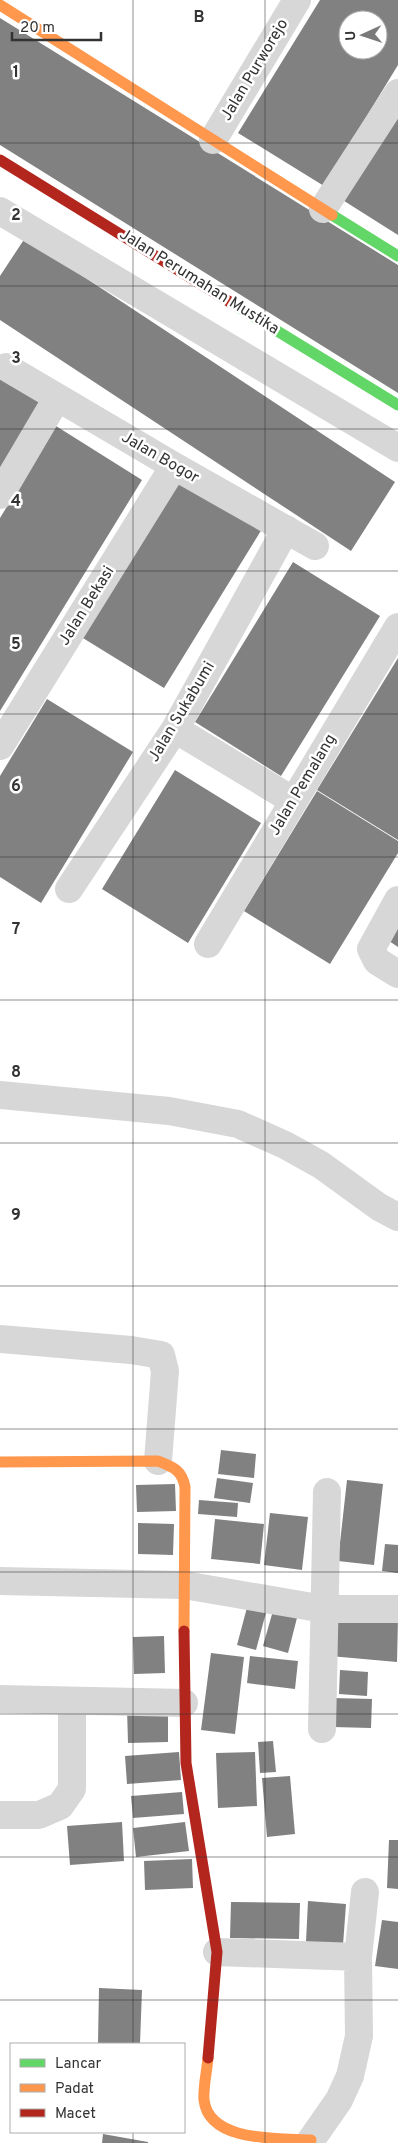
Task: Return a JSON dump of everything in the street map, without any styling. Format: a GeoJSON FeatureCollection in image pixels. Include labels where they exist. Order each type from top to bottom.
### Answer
{"type":"FeatureCollection","features":[{"type":"Feature","properties":{"kind":"street","name":"Jalan Purworejo"},"geometry":{"type":"LineString","coordinates":[[213,140],[298,0]]}},
{"type":"Feature","properties":{"kind":"street"},"geometry":{"type":"LineString","coordinates":[[0,5],[398,256]]}},
{"type":"Feature","properties":{"kind":"street"},"geometry":{"type":"LineString","coordinates":[[323,209],[398,93]]}},
{"type":"Feature","properties":{"kind":"street","name":"Jalan Perumahan Mustika"},"geometry":{"type":"LineString","coordinates":[[0,160],[398,405]]}},
{"type":"Feature","properties":{"kind":"street"},"geometry":{"type":"LineString","coordinates":[[4,222],[398,448]]}},
{"type":"Feature","properties":{"kind":"street","name":"Jalan Bogor"},"geometry":{"type":"LineString","coordinates":[[6,366],[57,398],[315,546]]}},
{"type":"Feature","properties":{"kind":"street"},"geometry":{"type":"LineString","coordinates":[[0,494],[57,398]]}},
{"type":"Feature","properties":{"kind":"street","name":"Jalan Bekasi"},"geometry":{"type":"LineString","coordinates":[[0,746],[174,466]]}},
{"type":"Feature","properties":{"kind":"street","name":"Jalan Sukabumi"},"geometry":{"type":"LineString","coordinates":[[69,889],[175,729],[286,529]]}},
{"type":"Feature","properties":{"kind":"street","name":"Jalan Pemalang"},"geometry":{"type":"LineString","coordinates":[[208,944],[398,627]]}},
{"type":"Feature","properties":{"kind":"street"},"geometry":{"type":"LineString","coordinates":[[175,729],[294,801]]}},
{"type":"Feature","properties":{"kind":"street"},"geometry":{"type":"LineString","coordinates":[[388,968],[371,949],[398,900]]}},
{"type":"Feature","properties":{"kind":"street"},"geometry":{"type":"LineString","coordinates":[[0,1094],[169,1111],[238,1124],[285,1145],[321,1165],[378,1207],[398,1217]]}},
{"type":"Feature","properties":{"kind":"street"},"geometry":{"type":"LineString","coordinates":[[0,1339],[131,1350],[161,1355],[165,1371],[158,1461]]}},
{"type":"Feature","properties":{"kind":"street"},"geometry":{"type":"LineString","coordinates":[[0,1462],[158,1461],[178,1469],[183,1475],[186,1763],[217,1952],[204,2101],[210,2115],[223,2129],[241,2134],[310,2142],[339,2100],[350,2076],[359,2036],[358,1958],[365,1892]]}},
{"type":"Feature","properties":{"kind":"street"},"geometry":{"type":"LineString","coordinates":[[322,1729],[327,1492]]}},
{"type":"Feature","properties":{"kind":"street"},"geometry":{"type":"LineString","coordinates":[[0,1581],[184,1585],[324,1609],[398,1609]]}},
{"type":"Feature","properties":{"kind":"street"},"geometry":{"type":"LineString","coordinates":[[0,1699],[184,1703]]}},
{"type":"Feature","properties":{"kind":"street"},"geometry":{"type":"LineString","coordinates":[[0,1815],[40,1816],[60,1806],[72,1789],[72,1701]]}},
{"type":"Feature","properties":{"kind":"street"},"geometry":{"type":"LineString","coordinates":[[217,1952],[358,1958]]}},
{"type":"Feature","properties":{"kind":"building"},"geometry":{"type":"Polygon","coordinates":[[[320,0],[398,0],[398,65],[324,186],[238,133],[320,0]]]}},
{"type":"Feature","properties":{"kind":"building"},"geometry":{"type":"Polygon","coordinates":[[[0,18],[398,265],[398,393],[0,145],[0,18]]]}},
{"type":"Feature","properties":{"kind":"building"},"geometry":{"type":"Polygon","coordinates":[[[398,106],[398,235],[341,199],[398,106]]]}},
{"type":"Feature","properties":{"kind":"building"},"geometry":{"type":"Polygon","coordinates":[[[25,238],[395,482],[351,551],[0,320],[0,276],[25,238]]]}},
{"type":"Feature","properties":{"kind":"building"},"geometry":{"type":"Polygon","coordinates":[[[0,373],[43,399],[0,468],[0,373]]]}},
{"type":"Feature","properties":{"kind":"building"},"geometry":{"type":"Polygon","coordinates":[[[56,426],[142,480],[0,711],[0,518],[56,426]]]}},
{"type":"Feature","properties":{"kind":"building"},"geometry":{"type":"Polygon","coordinates":[[[176,475],[262,529],[164,688],[78,635],[176,475]]]}},
{"type":"Feature","properties":{"kind":"building"},"geometry":{"type":"Polygon","coordinates":[[[293,562],[380,616],[281,776],[195,722],[293,562]]]}},
{"type":"Feature","properties":{"kind":"building"},"geometry":{"type":"Polygon","coordinates":[[[398,658],[398,840],[317,790],[398,658]]]}},
{"type":"Feature","properties":{"kind":"building"},"geometry":{"type":"Polygon","coordinates":[[[47,699],[133,752],[41,903],[0,877],[0,776],[47,699]]]}},
{"type":"Feature","properties":{"kind":"building"},"geometry":{"type":"Polygon","coordinates":[[[175,770],[261,823],[188,943],[102,889],[175,770]]]}},
{"type":"Feature","properties":{"kind":"building"},"geometry":{"type":"Polygon","coordinates":[[[317,791],[398,841],[398,853],[330,964],[244,911],[317,791]]]}},
{"type":"Feature","properties":{"kind":"building"},"geometry":{"type":"Polygon","coordinates":[[[398,918],[398,947],[386,939],[398,918]]]}},
{"type":"Feature","properties":{"kind":"building"},"geometry":{"type":"Polygon","coordinates":[[[221,1450],[256,1454],[254,1478],[218,1474],[221,1450]]]}},
{"type":"Feature","properties":{"kind":"building"},"geometry":{"type":"Polygon","coordinates":[[[217,1478],[253,1483],[250,1503],[214,1498],[217,1478]]]}},
{"type":"Feature","properties":{"kind":"building"},"geometry":{"type":"Polygon","coordinates":[[[347,1480],[383,1484],[374,1565],[338,1561],[347,1480]]]}},
{"type":"Feature","properties":{"kind":"building"},"geometry":{"type":"Polygon","coordinates":[[[175,1484],[176,1511],[137,1512],[136,1485],[175,1484]]]}},
{"type":"Feature","properties":{"kind":"building"},"geometry":{"type":"Polygon","coordinates":[[[199,1500],[238,1503],[237,1517],[198,1514],[199,1500]]]}},
{"type":"Feature","properties":{"kind":"building"},"geometry":{"type":"Polygon","coordinates":[[[270,1513],[308,1517],[302,1570],[264,1565],[270,1513]]]}},
{"type":"Feature","properties":{"kind":"building"},"geometry":{"type":"Polygon","coordinates":[[[215,1519],[264,1524],[260,1564],[211,1559],[215,1519]]]}},
{"type":"Feature","properties":{"kind":"building"},"geometry":{"type":"Polygon","coordinates":[[[138,1523],[174,1524],[173,1555],[138,1554],[138,1523]]]}},
{"type":"Feature","properties":{"kind":"building"},"geometry":{"type":"Polygon","coordinates":[[[385,1544],[398,1545],[398,1573],[382,1571],[385,1544]]]}},
{"type":"Feature","properties":{"kind":"building"},"geometry":{"type":"Polygon","coordinates":[[[249,1600],[268,1605],[256,1650],[237,1645],[249,1600]]]}},
{"type":"Feature","properties":{"kind":"building"},"geometry":{"type":"Polygon","coordinates":[[[274,1607],[298,1614],[288,1653],[263,1646],[274,1607]]]}},
{"type":"Feature","properties":{"kind":"building"},"geometry":{"type":"Polygon","coordinates":[[[334,1613],[398,1619],[397,1662],[330,1656],[334,1613]]]}},
{"type":"Feature","properties":{"kind":"building"},"geometry":{"type":"Polygon","coordinates":[[[164,1636],[165,1673],[134,1674],[133,1637],[164,1636]]]}},
{"type":"Feature","properties":{"kind":"building"},"geometry":{"type":"Polygon","coordinates":[[[211,1653],[244,1657],[235,1734],[201,1730],[211,1653]]]}},
{"type":"Feature","properties":{"kind":"building"},"geometry":{"type":"Polygon","coordinates":[[[250,1656],[298,1661],[295,1689],[247,1683],[250,1656]]]}},
{"type":"Feature","properties":{"kind":"building"},"geometry":{"type":"Polygon","coordinates":[[[340,1670],[368,1672],[367,1696],[339,1694],[340,1670]]]}},
{"type":"Feature","properties":{"kind":"building"},"geometry":{"type":"Polygon","coordinates":[[[333,1698],[372,1699],[371,1728],[333,1727],[333,1698]]]}},
{"type":"Feature","properties":{"kind":"building"},"geometry":{"type":"Polygon","coordinates":[[[168,1708],[168,1742],[128,1743],[127,1709],[168,1708]]]}},
{"type":"Feature","properties":{"kind":"building"},"geometry":{"type":"Polygon","coordinates":[[[273,1741],[276,1772],[260,1773],[258,1742],[273,1741]]]}},
{"type":"Feature","properties":{"kind":"building"},"geometry":{"type":"Polygon","coordinates":[[[179,1752],[181,1780],[127,1784],[125,1756],[179,1752]]]}},
{"type":"Feature","properties":{"kind":"building"},"geometry":{"type":"Polygon","coordinates":[[[255,1752],[257,1806],[218,1808],[216,1753],[255,1752]]]}},
{"type":"Feature","properties":{"kind":"building"},"geometry":{"type":"Polygon","coordinates":[[[290,1776],[295,1834],[267,1837],[262,1778],[290,1776]]]}},
{"type":"Feature","properties":{"kind":"building"},"geometry":{"type":"Polygon","coordinates":[[[182,1792],[184,1814],[133,1818],[131,1796],[182,1792]]]}},
{"type":"Feature","properties":{"kind":"building"},"geometry":{"type":"Polygon","coordinates":[[[122,1822],[124,1861],[70,1865],[67,1826],[122,1822]]]}},
{"type":"Feature","properties":{"kind":"building"},"geometry":{"type":"Polygon","coordinates":[[[185,1822],[189,1851],[136,1857],[133,1828],[185,1822]]]}},
{"type":"Feature","properties":{"kind":"building"},"geometry":{"type":"Polygon","coordinates":[[[389,1840],[398,1840],[398,1889],[387,1888],[389,1840]]]}},
{"type":"Feature","properties":{"kind":"building"},"geometry":{"type":"Polygon","coordinates":[[[192,1859],[193,1888],[145,1890],[144,1861],[192,1859]]]}},
{"type":"Feature","properties":{"kind":"building"},"geometry":{"type":"Polygon","coordinates":[[[308,1901],[346,1904],[343,1945],[306,1942],[308,1901]]]}},
{"type":"Feature","properties":{"kind":"building"},"geometry":{"type":"Polygon","coordinates":[[[231,1902],[300,1903],[299,1939],[230,1938],[231,1902]]]}},
{"type":"Feature","properties":{"kind":"building"},"geometry":{"type":"Polygon","coordinates":[[[382,1920],[398,1922],[398,1969],[375,1966],[382,1920]]]}},
{"type":"Feature","properties":{"kind":"building"},"geometry":{"type":"Polygon","coordinates":[[[99,1988],[142,1990],[140,2043],[98,2043],[99,1988]]]}},
{"type":"Feature","properties":{"kind":"building"},"geometry":{"type":"Polygon","coordinates":[[[103,2134],[148,2142],[148,2143],[102,2143],[103,2134]]]}},
{"type":"Feature","properties":{"kind":"traffic: fast"},"geometry":{"type":"LineString","coordinates":[[332,215],[398,256]]}},
{"type":"Feature","properties":{"kind":"traffic: fast"},"geometry":{"type":"LineString","coordinates":[[238,307],[398,405]]}},
{"type":"Feature","properties":{"kind":"traffic: slow"},"geometry":{"type":"LineString","coordinates":[[0,5],[332,215]]}},
{"type":"Feature","properties":{"kind":"traffic: slow"},"geometry":{"type":"LineString","coordinates":[[0,1462],[158,1461],[176,1470],[182,1477],[185,1487],[184,1631]]}},
{"type":"Feature","properties":{"kind":"traffic: slow"},"geometry":{"type":"LineString","coordinates":[[208,2058],[204,2100],[209,2114],[218,2124],[232,2131],[265,2138],[311,2140]]}},
{"type":"Feature","properties":{"kind":"traffic: jam"},"geometry":{"type":"LineString","coordinates":[[0,160],[238,307]]}},
{"type":"Feature","properties":{"kind":"traffic: jam"},"geometry":{"type":"LineString","coordinates":[[184,1631],[186,1763],[217,1952],[208,2058]]}}]}
